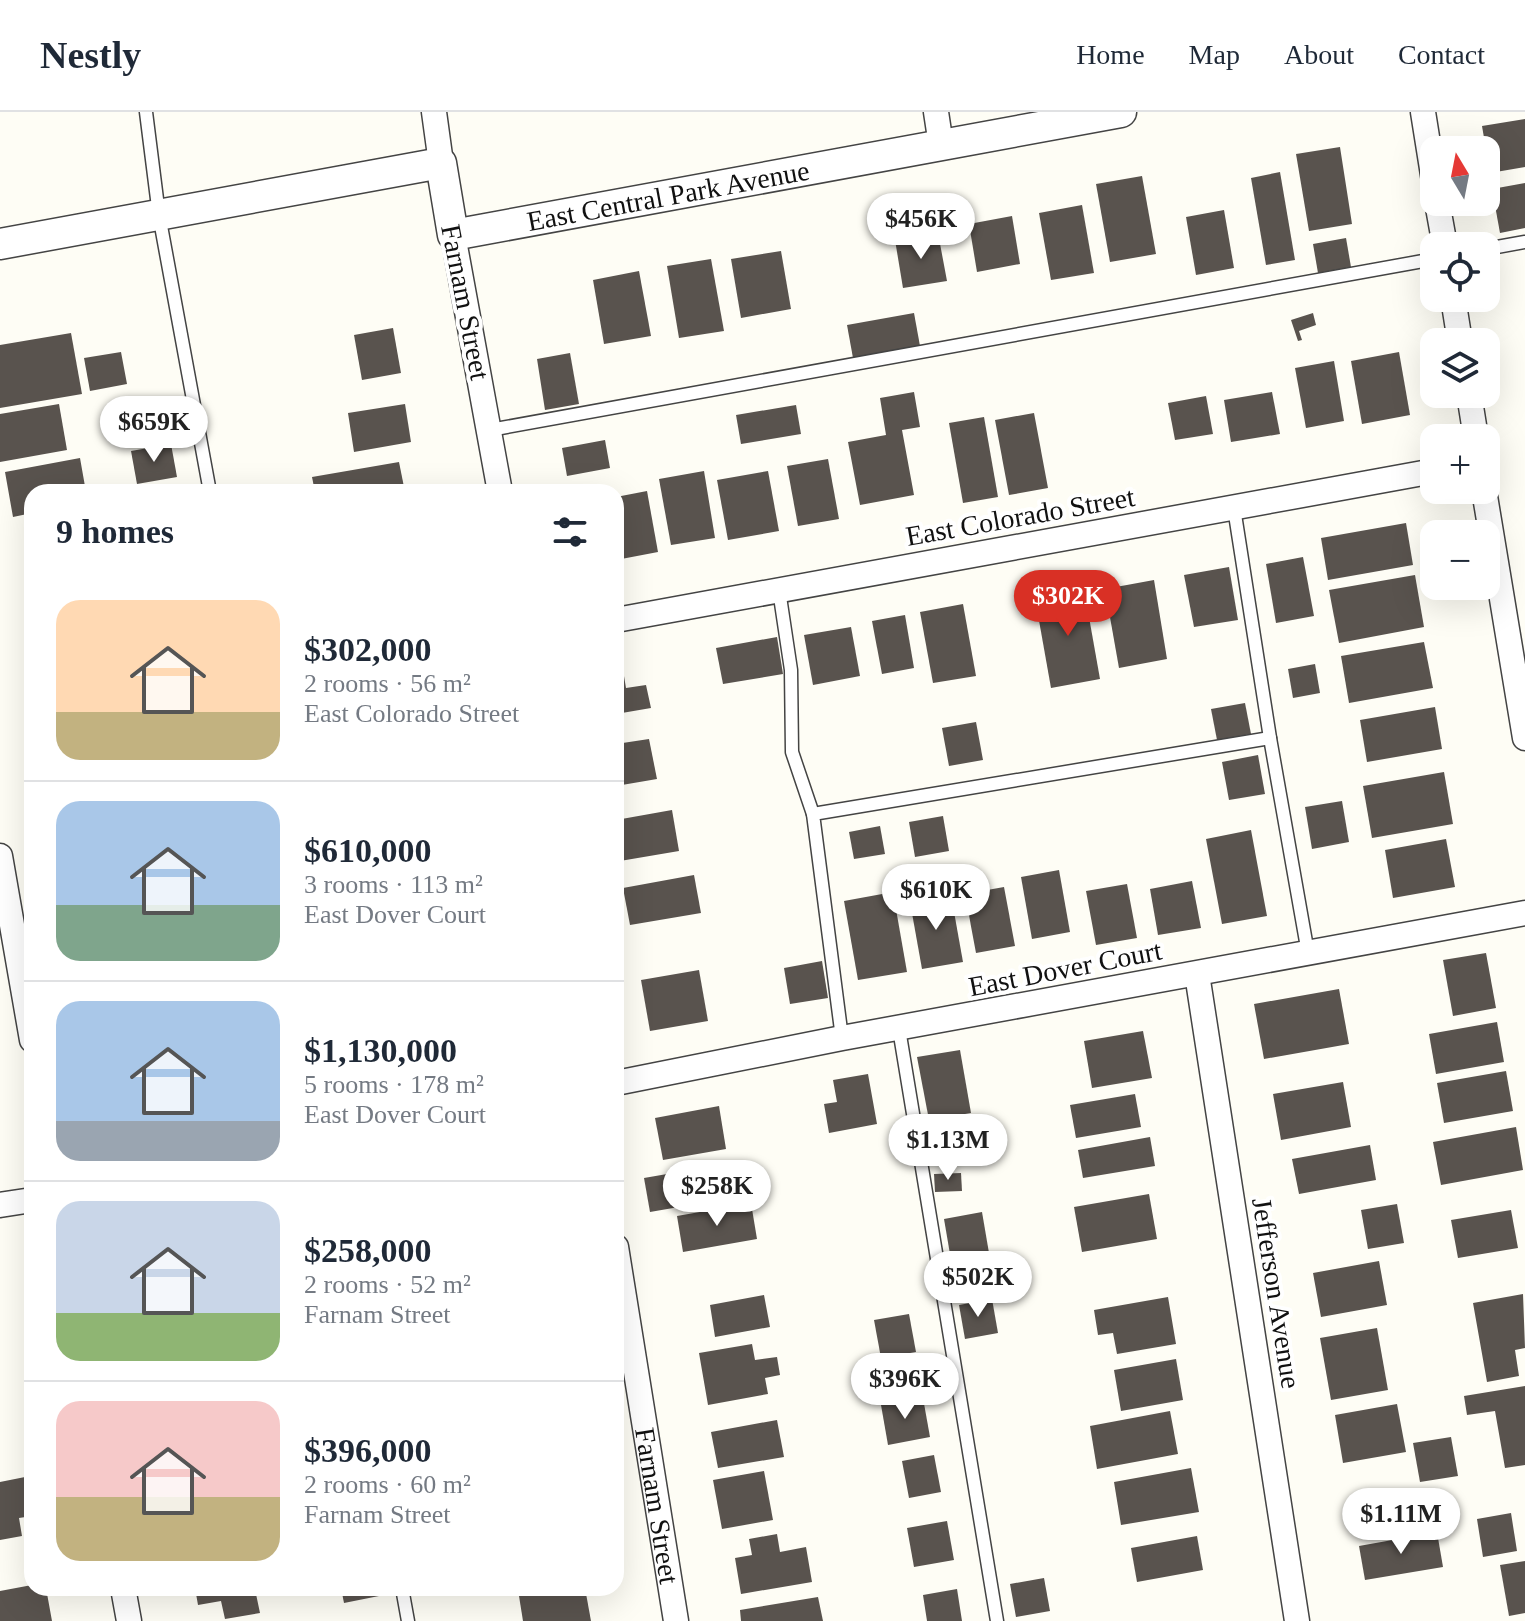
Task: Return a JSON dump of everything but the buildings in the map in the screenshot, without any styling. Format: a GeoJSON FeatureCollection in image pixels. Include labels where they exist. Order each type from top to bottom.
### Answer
{"type":"FeatureCollection","features":[{"type":"Feature","properties":{"kind":"street","name":"Farnam Street"},"geometry":{"type":"LineString","coordinates":[[434,112],[499,484]]}},
{"type":"Feature","properties":{"kind":"street"},"geometry":{"type":"LineString","coordinates":[[936,112],[941,145]]}},
{"type":"Feature","properties":{"kind":"street","name":"East Central Park Avenue"},"geometry":{"type":"LineString","coordinates":[[453,235],[1121,112]]}},
{"type":"Feature","properties":{"kind":"street"},"geometry":{"type":"LineString","coordinates":[[1423,112],[1427,136]]}},
{"type":"Feature","properties":{"kind":"street"},"geometry":{"type":"LineString","coordinates":[[0,244],[441,163]]}},
{"type":"Feature","properties":{"kind":"street","name":"East Colorado Street"},"geometry":{"type":"LineString","coordinates":[[624,619],[1420,474]]}},
{"type":"Feature","properties":{"kind":"street"},"geometry":{"type":"LineString","coordinates":[[1486,504],[1525,738]]}},
{"type":"Feature","properties":{"kind":"street"},"geometry":{"type":"LineString","coordinates":[[0,856],[24,994]]}},
{"type":"Feature","properties":{"kind":"street","name":"East Dover Court"},"geometry":{"type":"LineString","coordinates":[[624,1081],[842,1038],[1525,913]]}},
{"type":"Feature","properties":{"kind":"street","name":"Jefferson Avenue"},"geometry":{"type":"LineString","coordinates":[[1197,974],[1297,1621]]}},
{"type":"Feature","properties":{"kind":"street"},"geometry":{"type":"LineString","coordinates":[[0,1205],[24,1201]]}},
{"type":"Feature","properties":{"kind":"street","name":"Farnam Street"},"geometry":{"type":"LineString","coordinates":[[624,1297],[676,1621]]}},
{"type":"Feature","properties":{"kind":"street"},"geometry":{"type":"LineString","coordinates":[[124,1596],[129,1621]]}},
{"type":"Feature","properties":{"kind":"lane"},"geometry":{"type":"LineString","coordinates":[[146,112],[159,215],[209,484]]}},
{"type":"Feature","properties":{"kind":"lane"},"geometry":{"type":"LineString","coordinates":[[1500,246],[1525,242]]}},
{"type":"Feature","properties":{"kind":"lane"},"geometry":{"type":"LineString","coordinates":[[490,430],[1420,262]]}},
{"type":"Feature","properties":{"kind":"lane"},"geometry":{"type":"LineString","coordinates":[[1234,508],[1308,953]]}},
{"type":"Feature","properties":{"kind":"lane"},"geometry":{"type":"LineString","coordinates":[[779,590],[791,670],[792,752],[813,814],[842,1038]]}},
{"type":"Feature","properties":{"kind":"lane"},"geometry":{"type":"LineString","coordinates":[[813,814],[1270,738]]}},
{"type":"Feature","properties":{"kind":"lane"},"geometry":{"type":"LineString","coordinates":[[899,1029],[997,1621]]}},
{"type":"Feature","properties":{"kind":"lane"},"geometry":{"type":"LineString","coordinates":[[403,1596],[408,1621]]}}]}
